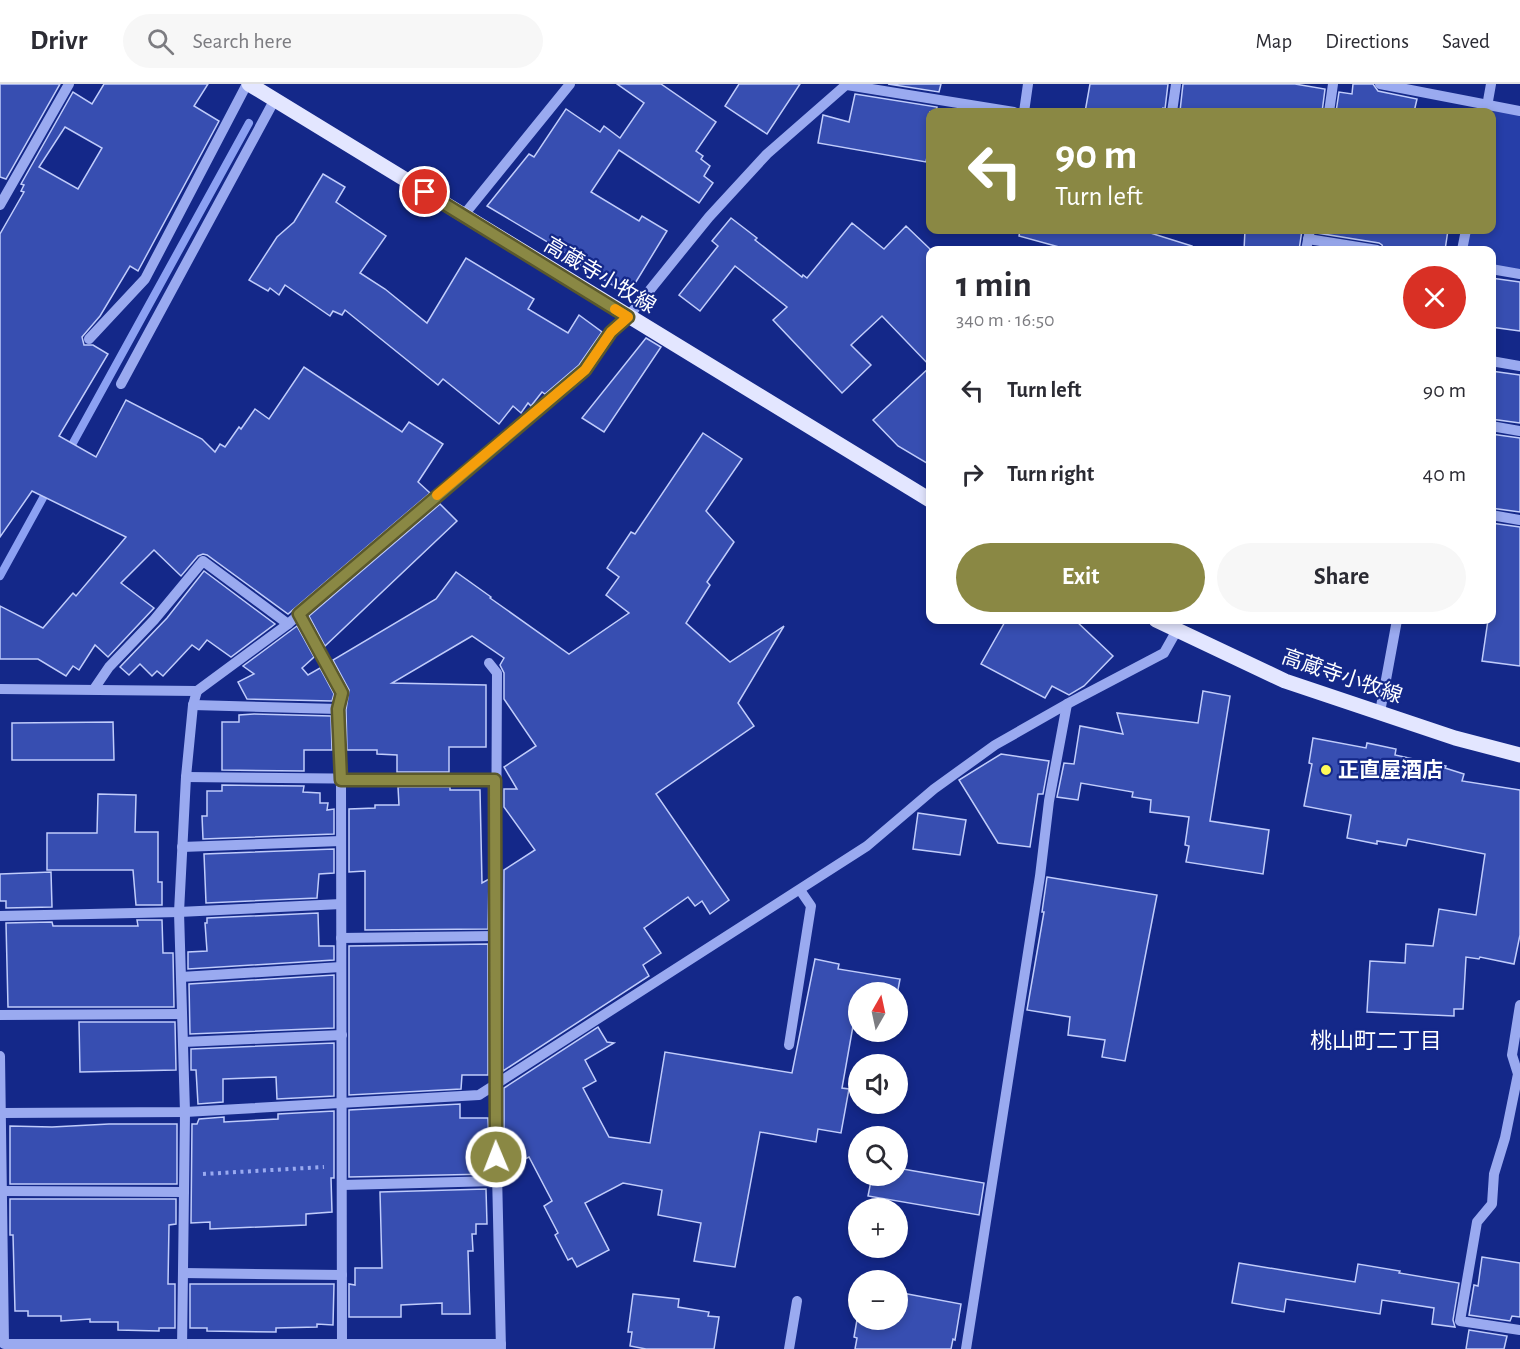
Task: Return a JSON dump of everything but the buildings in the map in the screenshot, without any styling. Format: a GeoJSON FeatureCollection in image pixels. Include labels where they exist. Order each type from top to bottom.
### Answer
{"type":"FeatureCollection","features":[{"type":"Feature","properties":{"kind":"main road","name":"高蔵寺小牧線"},"geometry":{"type":"LineString","coordinates":[[248,84],[926,498]]}},
{"type":"Feature","properties":{"kind":"main road","name":"高蔵寺小牧線"},"geometry":{"type":"LineString","coordinates":[[1164,624],[1285,681],[1455,738],[1520,755]]}},
{"type":"Feature","properties":{"kind":"street"},"geometry":{"type":"LineString","coordinates":[[0,205],[5,187],[69,84]]}},
{"type":"Feature","properties":{"kind":"street"},"geometry":{"type":"LineString","coordinates":[[89,339],[144,279],[248,84]]}},
{"type":"Feature","properties":{"kind":"street"},"geometry":{"type":"LineString","coordinates":[[463,216],[570,84]]}},
{"type":"Feature","properties":{"kind":"street"},"geometry":{"type":"LineString","coordinates":[[0,689],[197,691],[288,624],[585,370],[611,332],[628,317],[709,217],[767,154],[847,84],[990,108]]}},
{"type":"Feature","properties":{"kind":"street"},"geometry":{"type":"LineString","coordinates":[[1025,108],[1028,84]]}},
{"type":"Feature","properties":{"kind":"street"},"geometry":{"type":"LineString","coordinates":[[1173,108],[1176,84]]}},
{"type":"Feature","properties":{"kind":"street"},"geometry":{"type":"LineString","coordinates":[[1330,108],[1334,84]]}},
{"type":"Feature","properties":{"kind":"street"},"geometry":{"type":"LineString","coordinates":[[1380,84],[1483,108]]}},
{"type":"Feature","properties":{"kind":"street"},"geometry":{"type":"LineString","coordinates":[[1487,108],[1491,84]]}},
{"type":"Feature","properties":{"kind":"street"},"geometry":{"type":"LineString","coordinates":[[121,384],[274,99]]}},
{"type":"Feature","properties":{"kind":"street"},"geometry":{"type":"LineString","coordinates":[[1496,110],[1520,111]]}},
{"type":"Feature","properties":{"kind":"street"},"geometry":{"type":"LineString","coordinates":[[1308,240],[1349,246]]}},
{"type":"Feature","properties":{"kind":"street"},"geometry":{"type":"LineString","coordinates":[[1496,270],[1520,274]]}},
{"type":"Feature","properties":{"kind":"street"},"geometry":{"type":"LineString","coordinates":[[1496,362],[1520,366]]}},
{"type":"Feature","properties":{"kind":"street"},"geometry":{"type":"LineString","coordinates":[[1496,427],[1520,431]]}},
{"type":"Feature","properties":{"kind":"street"},"geometry":{"type":"LineString","coordinates":[[1496,516],[1520,520]]}},
{"type":"Feature","properties":{"kind":"street"},"geometry":{"type":"LineString","coordinates":[[94,689],[108,667],[154,620],[202,561],[288,624]]}},
{"type":"Feature","properties":{"kind":"street"},"geometry":{"type":"LineString","coordinates":[[299,614],[342,693],[338,709],[341,780],[342,1346]]}},
{"type":"Feature","properties":{"kind":"street"},"geometry":{"type":"LineString","coordinates":[[1380,712],[1396,624]]}},
{"type":"Feature","properties":{"kind":"street"},"geometry":{"type":"LineString","coordinates":[[2,1113],[185,1112],[479,1095],[867,846],[934,789],[995,746],[1067,704],[1164,653],[1177,630]]}},
{"type":"Feature","properties":{"kind":"street"},"geometry":{"type":"LineString","coordinates":[[0,1056],[4,1344],[182,1347],[501,1347],[495,1085],[497,673],[489,663]]}},
{"type":"Feature","properties":{"kind":"street"},"geometry":{"type":"LineString","coordinates":[[182,1347],[185,1112],[179,912],[186,777],[193,705],[197,691]]}},
{"type":"Feature","properties":{"kind":"street"},"geometry":{"type":"LineString","coordinates":[[966,1349],[1040,876],[1049,801],[1067,704]]}},
{"type":"Feature","properties":{"kind":"street"},"geometry":{"type":"LineString","coordinates":[[193,705],[338,709]]}},
{"type":"Feature","properties":{"kind":"street"},"geometry":{"type":"LineString","coordinates":[[186,777],[495,780]]}},
{"type":"Feature","properties":{"kind":"street"},"geometry":{"type":"LineString","coordinates":[[182,847],[341,841]]}},
{"type":"Feature","properties":{"kind":"street"},"geometry":{"type":"LineString","coordinates":[[789,1045],[811,906],[800,890]]}},
{"type":"Feature","properties":{"kind":"street"},"geometry":{"type":"LineString","coordinates":[[0,916],[179,912],[341,904]]}},
{"type":"Feature","properties":{"kind":"street"},"geometry":{"type":"LineString","coordinates":[[341,938],[495,936]]}},
{"type":"Feature","properties":{"kind":"street"},"geometry":{"type":"LineString","coordinates":[[181,977],[341,967]]}},
{"type":"Feature","properties":{"kind":"street"},"geometry":{"type":"LineString","coordinates":[[1520,1005],[1512,1055],[1518,1074],[1505,1138],[1494,1174],[1492,1204],[1477,1222],[1460,1321],[1520,1330]]}},
{"type":"Feature","properties":{"kind":"street"},"geometry":{"type":"LineString","coordinates":[[0,1015],[182,1014]]}},
{"type":"Feature","properties":{"kind":"street"},"geometry":{"type":"LineString","coordinates":[[183,1042],[342,1035]]}},
{"type":"Feature","properties":{"kind":"street"},"geometry":{"type":"LineString","coordinates":[[342,1185],[497,1181]]}},
{"type":"Feature","properties":{"kind":"street"},"geometry":{"type":"LineString","coordinates":[[2,1191],[184,1192]]}},
{"type":"Feature","properties":{"kind":"street"},"geometry":{"type":"LineString","coordinates":[[183,1273],[342,1275]]}},
{"type":"Feature","properties":{"kind":"street"},"geometry":{"type":"LineString","coordinates":[[789,1349],[797,1301]]}},
{"type":"Feature","properties":{"kind":"path"},"geometry":{"type":"LineString","coordinates":[[184,1175],[342,1166]]}},
{"type":"Feature","properties":{"kind":"shaded area"},"geometry":{"type":"Polygon","coordinates":[[[1487,106],[1520,111],[1520,274],[1496,270],[1496,246],[1464,246],[1465,234],[1496,234],[1496,108],[1487,106]]]}},
{"type":"Feature","properties":{"kind":"waterway"},"geometry":{"type":"LineString","coordinates":[[68,452],[249,123]]}},
{"type":"Feature","properties":{"kind":"waterway"},"geometry":{"type":"LineString","coordinates":[[0,576],[49,487]]}},
{"type":"Feature","properties":{"kind":"slow traffic"},"geometry":{"type":"LineString","coordinates":[[437,495],[585,370],[611,332],[628,317],[615,309]]}},
{"type":"Feature","properties":{"kind":"place","name":"正直屋酒店"},"geometry":{"type":"Point","coordinates":[1326,770]}},
{"type":"Feature","properties":{"kind":"district","name":"桃山町二丁目"},"geometry":{"type":"Point","coordinates":[1376,1040]}},
{"type":"Feature","properties":{"kind":"route"},"geometry":{"type":"LineString","coordinates":[[425,192],[628,317],[611,332],[585,370],[299,614],[342,693],[338,709],[341,780],[495,780],[496,1157]]}}]}
